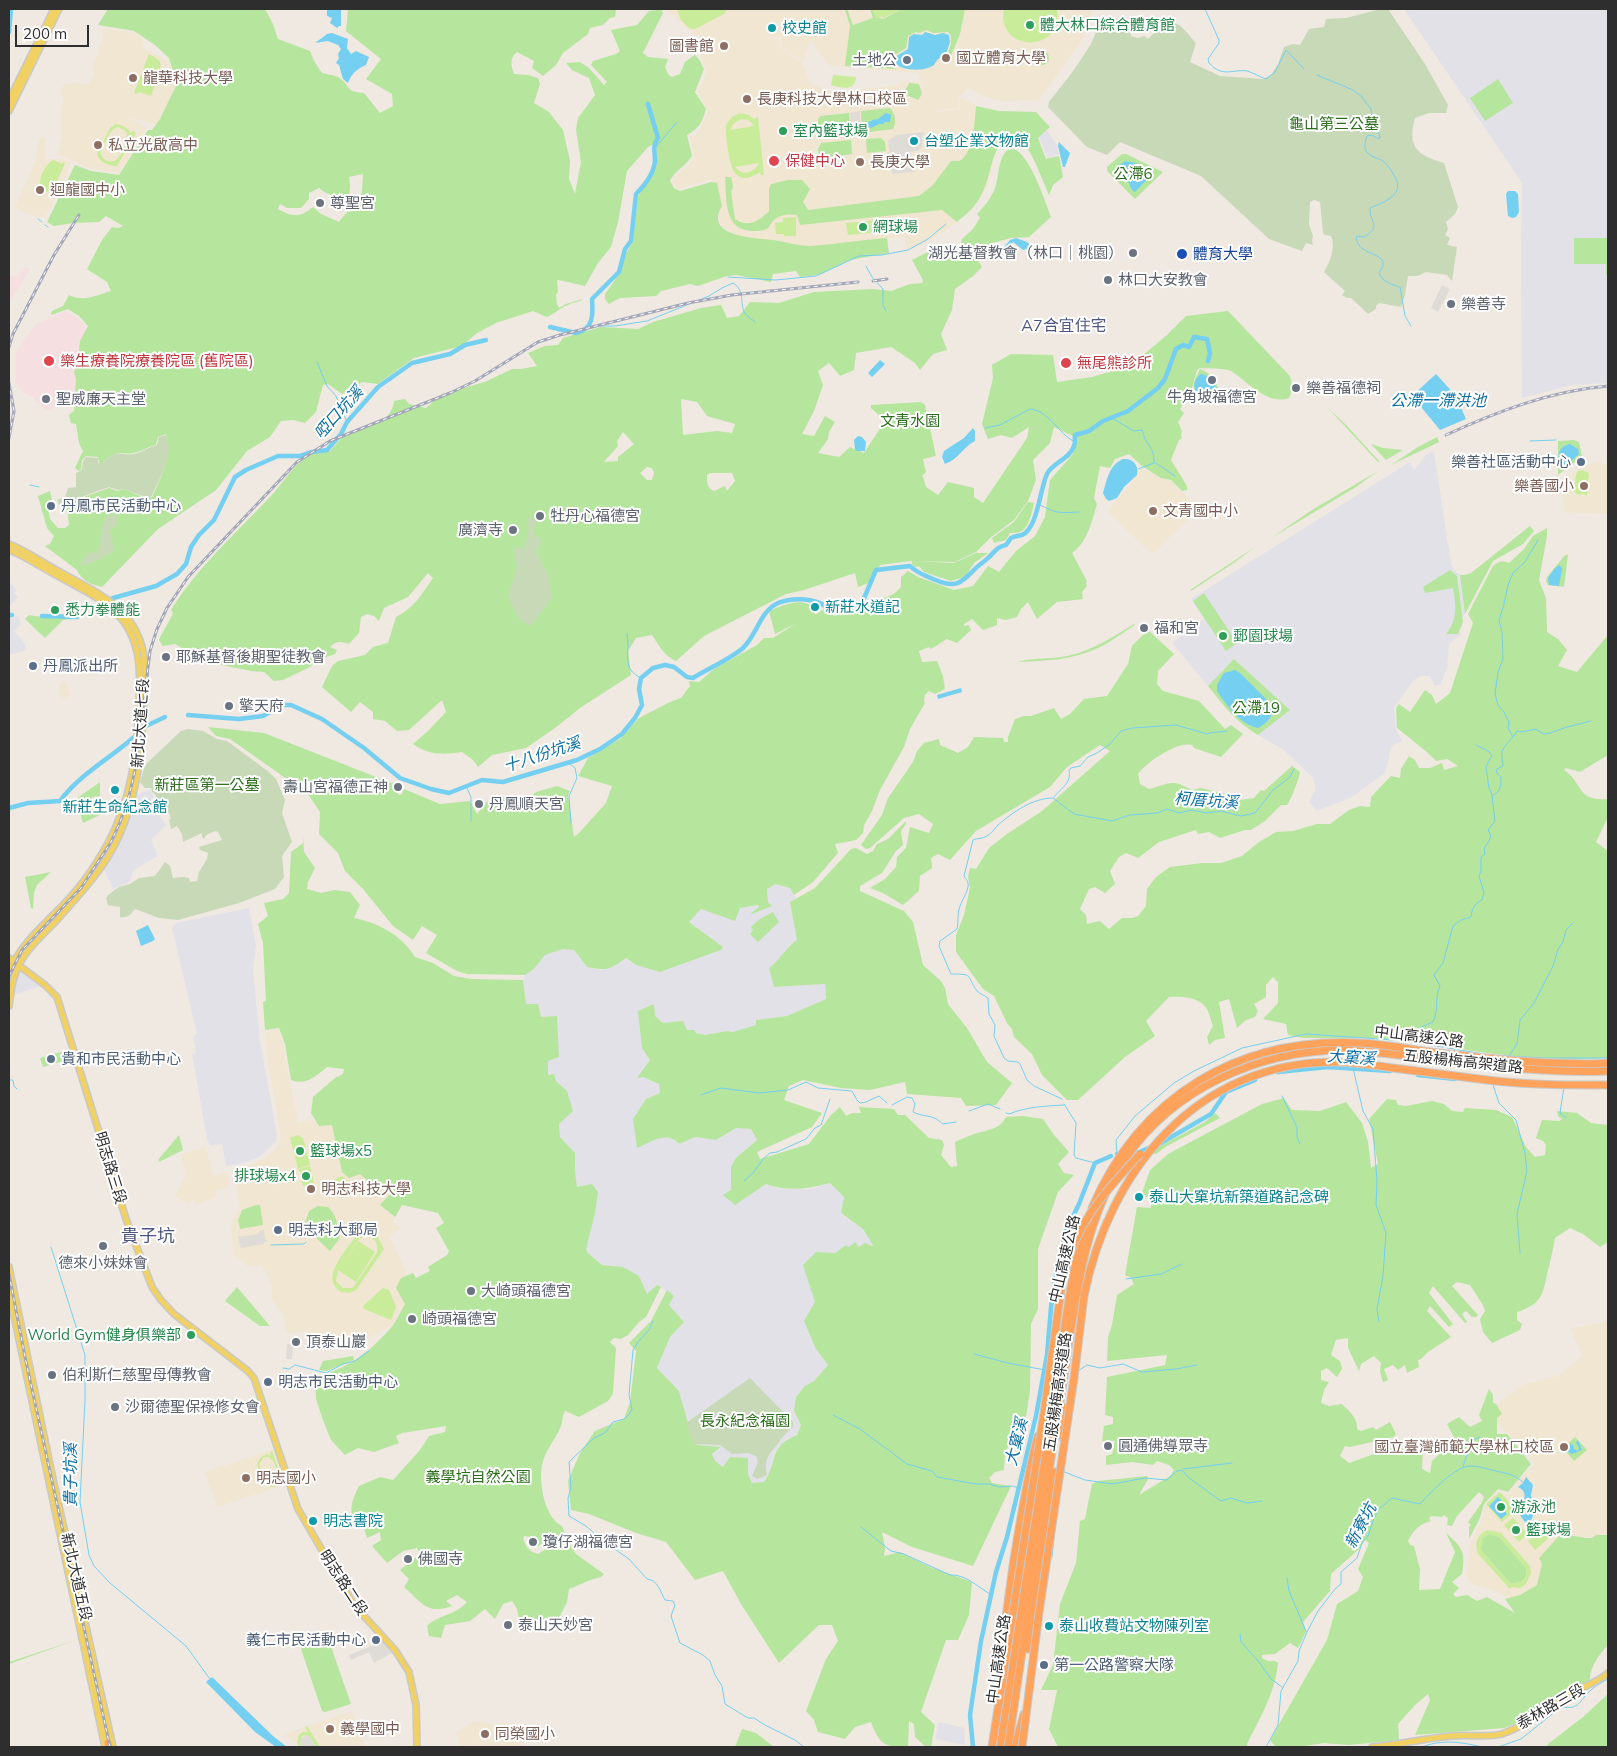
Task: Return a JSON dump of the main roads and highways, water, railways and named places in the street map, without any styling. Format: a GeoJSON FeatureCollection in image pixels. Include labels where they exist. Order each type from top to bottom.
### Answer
{"type":"FeatureCollection","features":[{"type":"Feature","properties":{"kind":"highway","name":"中山高速公路"},"geometry":{"type":"LineString","coordinates":[[996,1747],[1062,1344],[1082,1235],[1100,1190],[1130,1146],[1164,1106],[1193,1084],[1220,1070],[1249,1058],[1303,1045],[1361,1043],[1495,1060],[1608,1064]]}},
{"type":"Feature","properties":{"kind":"highway","name":"中山高速公路"},"geometry":{"type":"LineString","coordinates":[[1130,1146],[1161,1118],[1198,1090],[1242,1068],[1290,1054],[1322,1050],[1343,1050],[1501,1067],[1608,1071]]}},
{"type":"Feature","properties":{"kind":"highway","name":"五股楊梅高架道路"},"geometry":{"type":"LineString","coordinates":[[996,1747],[1063,1276],[1069,1254],[1083,1222],[1106,1192],[1165,1128],[1214,1091],[1260,1070],[1288,1063],[1315,1060],[1360,1060],[1488,1077],[1608,1084]]}},
{"type":"Feature","properties":{"kind":"highway","name":"五股楊梅高架道路"},"geometry":{"type":"LineString","coordinates":[[1022,1747],[1038,1613],[1074,1378],[1084,1296],[1094,1257],[1109,1215],[1144,1157],[1175,1124],[1214,1094],[1262,1073],[1289,1066],[1332,1062],[1360,1063],[1517,1083],[1608,1084]]}},
{"type":"Feature","properties":{"kind":"highway","name":"中山高速公路"},"geometry":{"type":"LineString","coordinates":[[1008,1747],[1051,1454],[1082,1271],[1087,1247],[1120,1161]]}},
{"type":"Feature","properties":{"kind":"highway"},"geometry":{"type":"LineString","coordinates":[[1014,1708],[1029,1644],[1084,1296]]}},
{"type":"Feature","properties":{"kind":"highway"},"geometry":{"type":"LineString","coordinates":[[996,1747],[1044,1444],[1059,1312]]}},
{"type":"Feature","properties":{"kind":"highway"},"geometry":{"type":"LineString","coordinates":[[996,1747],[1001,1651],[1025,1491],[1062,1344]]}},
{"type":"Feature","properties":{"kind":"highway"},"geometry":{"type":"LineString","coordinates":[[1016,1747],[1029,1691],[1046,1592],[1061,1474],[1066,1364]]}},
{"type":"Feature","properties":{"kind":"highway"},"geometry":{"type":"LineString","coordinates":[[1024,1580],[1028,1546]]}},
{"type":"Feature","properties":{"kind":"main road"},"geometry":{"type":"LineString","coordinates":[[9,100],[54,9]]}},
{"type":"Feature","properties":{"kind":"main road"},"geometry":{"type":"LineString","coordinates":[[9,111],[59,9]]}},
{"type":"Feature","properties":{"kind":"main road","name":"新北大道七段"},"geometry":{"type":"LineString","coordinates":[[9,544],[104,595],[132,624],[140,640],[145,661],[140,763],[124,824],[111,851],[95,874],[31,947],[19,965],[12,985],[9,1006]]}},
{"type":"Feature","properties":{"kind":"main road","name":"新北大道七段"},"geometry":{"type":"LineString","coordinates":[[9,550],[96,597],[113,611],[125,623],[133,638],[141,672],[134,771],[126,802],[117,825],[98,861],[80,886],[11,960],[9,972]]}},
{"type":"Feature","properties":{"kind":"main road","name":"明志路三段"},"geometry":{"type":"LineString","coordinates":[[11,960],[45,985],[58,998],[126,1219],[152,1287],[174,1314],[248,1371],[254,1378],[257,1386]]}},
{"type":"Feature","properties":{"kind":"main road"},"geometry":{"type":"LineString","coordinates":[[9,1267],[36,1408]]}},
{"type":"Feature","properties":{"kind":"main road"},"geometry":{"type":"LineString","coordinates":[[9,1292],[36,1408]]}},
{"type":"Feature","properties":{"kind":"main road","name":"明志路二段"},"geometry":{"type":"LineString","coordinates":[[257,1386],[298,1508],[354,1605],[395,1650],[408,1672],[416,1705],[417,1747]]}},
{"type":"Feature","properties":{"kind":"main road","name":"新北大道五段"},"geometry":{"type":"LineString","coordinates":[[36,1408],[109,1746]]}},
{"type":"Feature","properties":{"kind":"main road","name":"泰林路三段"},"geometry":{"type":"LineString","coordinates":[[1372,1747],[1393,1746],[1439,1737],[1496,1735],[1504,1733],[1537,1717],[1566,1697],[1600,1679],[1608,1672]]}},
{"type":"Feature","properties":{"kind":"water"},"geometry":{"type":"Polygon","coordinates":[[[327,9],[341,9],[341,26],[337,28],[330,23],[332,18],[327,16],[327,9]]]}},
{"type":"Feature","properties":{"kind":"water"},"geometry":{"type":"Polygon","coordinates":[[[925,32],[935,35],[943,33],[949,35],[950,42],[945,57],[938,59],[934,65],[920,70],[898,66],[895,63],[895,57],[908,49],[909,37],[914,34],[922,35],[925,32]]]}},
{"type":"Feature","properties":{"kind":"water"},"geometry":{"type":"Polygon","coordinates":[[[332,33],[348,39],[347,48],[351,54],[356,51],[369,57],[366,65],[355,72],[348,83],[343,79],[339,65],[336,63],[341,49],[338,45],[328,41],[315,43],[327,34],[332,33]]]}},
{"type":"Feature","properties":{"kind":"water"},"geometry":{"type":"Polygon","coordinates":[[[886,113],[891,115],[890,122],[885,122],[871,128],[866,126],[868,122],[878,119],[886,113]]]}},
{"type":"Feature","properties":{"kind":"water"},"geometry":{"type":"Polygon","coordinates":[[[1059,142],[1070,153],[1065,167],[1063,167],[1058,146],[1059,142]]]}},
{"type":"Feature","properties":{"kind":"water"},"geometry":{"type":"Polygon","coordinates":[[[1125,161],[1136,163],[1151,170],[1153,173],[1135,192],[1128,181],[1119,173],[1119,170],[1116,169],[1117,165],[1125,161]]]}},
{"type":"Feature","properties":{"kind":"water"},"geometry":{"type":"Polygon","coordinates":[[[1508,191],[1515,191],[1518,194],[1519,212],[1516,217],[1512,218],[1508,216],[1506,194],[1508,191]]]}},
{"type":"Feature","properties":{"kind":"water"},"geometry":{"type":"Polygon","coordinates":[[[1016,238],[1027,242],[1031,246],[1023,250],[1013,242],[1006,249],[1004,247],[1010,240],[1016,238]]]}},
{"type":"Feature","properties":{"kind":"water"},"geometry":{"type":"Polygon","coordinates":[[[880,360],[885,364],[872,377],[868,373],[880,360]]]}},
{"type":"Feature","properties":{"kind":"water"},"geometry":{"type":"Polygon","coordinates":[[[1201,374],[1208,376],[1217,388],[1216,392],[1206,402],[1199,396],[1194,385],[1201,374]]]}},
{"type":"Feature","properties":{"kind":"water","name":"公滯一滯洪池"},"geometry":{"type":"Polygon","coordinates":[[[1436,374],[1456,396],[1466,419],[1440,430],[1412,396],[1436,374]]]}},
{"type":"Feature","properties":{"kind":"water"},"geometry":{"type":"Polygon","coordinates":[[[973,428],[975,431],[975,441],[953,460],[945,464],[942,457],[944,451],[964,438],[973,428]]]}},
{"type":"Feature","properties":{"kind":"water"},"geometry":{"type":"Polygon","coordinates":[[[858,436],[862,437],[866,442],[865,451],[857,451],[855,449],[854,440],[858,436]]]}},
{"type":"Feature","properties":{"kind":"water"},"geometry":{"type":"Polygon","coordinates":[[[1570,444],[1578,449],[1579,454],[1565,467],[1560,467],[1559,452],[1563,447],[1570,444]]]}},
{"type":"Feature","properties":{"kind":"water"},"geometry":{"type":"Polygon","coordinates":[[[1123,459],[1135,463],[1137,475],[1124,487],[1117,498],[1109,501],[1103,493],[1107,478],[1115,465],[1123,459]]]}},
{"type":"Feature","properties":{"kind":"water"},"geometry":{"type":"Polygon","coordinates":[[[1560,565],[1562,569],[1559,586],[1549,585],[1548,578],[1555,568],[1560,565]]]}},
{"type":"Feature","properties":{"kind":"water","name":"公滯19"},"geometry":{"type":"Polygon","coordinates":[[[1235,670],[1274,707],[1269,719],[1258,728],[1245,723],[1239,718],[1217,691],[1217,685],[1224,673],[1235,670]]]}},
{"type":"Feature","properties":{"kind":"water"},"geometry":{"type":"Polygon","coordinates":[[[961,688],[962,692],[938,699],[937,695],[961,688]]]}},
{"type":"Feature","properties":{"kind":"water"},"geometry":{"type":"Polygon","coordinates":[[[148,925],[155,939],[141,946],[136,931],[148,925]]]}},
{"type":"Feature","properties":{"kind":"water"},"geometry":{"type":"Polygon","coordinates":[[[1578,1440],[1582,1450],[1572,1454],[1566,1451],[1570,1444],[1578,1451],[1579,1448],[1576,1443],[1578,1440]]]}},
{"type":"Feature","properties":{"kind":"water"},"geometry":{"type":"Polygon","coordinates":[[[1526,1477],[1533,1485],[1531,1495],[1534,1510],[1532,1519],[1528,1521],[1529,1523],[1524,1521],[1520,1515],[1525,1496],[1524,1492],[1518,1487],[1526,1477]]]}},
{"type":"Feature","properties":{"kind":"water"},"geometry":{"type":"Polygon","coordinates":[[[1498,1497],[1503,1502],[1500,1505],[1507,1514],[1501,1519],[1489,1506],[1498,1497]]]}},
{"type":"Feature","properties":{"kind":"water"},"geometry":{"type":"Polygon","coordinates":[[[212,1677],[273,1736],[287,1747],[276,1747],[255,1732],[206,1682],[212,1677]]]}},
{"type":"Feature","properties":{"kind":"waterway"},"geometry":{"type":"LineString","coordinates":[[9,32],[11,9]]}},
{"type":"Feature","properties":{"kind":"waterway"},"geometry":{"type":"LineString","coordinates":[[1205,9],[1219,40],[1219,43],[1208,59],[1214,68],[1223,72],[1247,71],[1266,79],[1275,72],[1286,50],[1304,69]]}},
{"type":"Feature","properties":{"kind":"waterway"},"geometry":{"type":"LineString","coordinates":[[1317,75],[1353,90],[1362,97],[1371,109],[1380,137],[1379,139],[1372,135],[1367,136],[1365,143],[1366,151],[1383,161],[1398,183],[1397,189],[1391,197],[1381,204],[1370,208],[1374,224],[1373,230],[1364,237],[1357,236],[1356,238],[1360,247],[1383,261],[1383,266],[1379,273],[1383,279],[1400,287],[1405,316],[1411,326]]}},
{"type":"Feature","properties":{"kind":"waterway","name":"啞口坑溪"},"geometry":{"type":"LineString","coordinates":[[550,327],[576,333],[586,328],[591,320],[592,299],[619,272],[625,249],[631,241],[636,194],[648,179],[655,161],[654,146],[658,138],[648,104]]}},
{"type":"Feature","properties":{"kind":"waterway"},"geometry":{"type":"LineString","coordinates":[[654,149],[677,122]]}},
{"type":"Feature","properties":{"kind":"waterway"},"geometry":{"type":"LineString","coordinates":[[38,219],[42,222]]}},
{"type":"Feature","properties":{"kind":"waterway"},"geometry":{"type":"LineString","coordinates":[[728,277],[776,280],[816,276],[859,256],[882,255],[908,250],[928,239],[946,224]]}},
{"type":"Feature","properties":{"kind":"waterway"},"geometry":{"type":"LineString","coordinates":[[866,266],[872,277],[883,289],[883,305],[886,311]]}},
{"type":"Feature","properties":{"kind":"waterway"},"geometry":{"type":"LineString","coordinates":[[589,326],[615,326],[647,321],[709,296],[733,283],[740,290],[745,313],[755,322]]}},
{"type":"Feature","properties":{"kind":"waterway","name":"十八份坑溪"},"geometry":{"type":"LineString","coordinates":[[188,715],[239,719],[263,716],[282,705],[291,705],[322,719],[364,748],[400,778],[449,793],[482,780],[503,782],[577,760],[600,749],[622,734],[635,718],[642,705],[639,689],[641,678],[653,668],[665,665],[674,667],[687,677],[693,678],[743,648],[752,637],[763,617],[778,603],[793,599],[805,599],[820,603],[835,612],[843,611],[862,603],[876,570],[910,566],[921,574],[947,584],[957,583],[966,578],[998,548],[1006,545],[1011,538],[1022,535],[1027,531],[1035,516],[1047,474],[1049,470],[1072,450],[1075,443],[1075,435],[1089,431],[1103,421],[1128,411],[1158,388],[1165,379],[1176,349],[1183,345],[1189,347],[1194,337],[1207,339],[1210,353],[1208,361]]}},
{"type":"Feature","properties":{"kind":"waterway","name":"啞口坑溪"},"geometry":{"type":"LineString","coordinates":[[113,598],[156,586],[177,574],[186,564],[191,547],[199,535],[214,520],[235,477],[278,456],[300,456],[327,450],[341,434],[347,422],[378,387],[412,363],[450,354],[465,345],[486,340]]}},
{"type":"Feature","properties":{"kind":"waterway"},"geometry":{"type":"LineString","coordinates":[[317,362],[327,386],[336,396],[347,422]]}},
{"type":"Feature","properties":{"kind":"waterway"},"geometry":{"type":"LineString","coordinates":[[985,428],[1000,425],[1030,409],[1043,414],[1075,442]]}},
{"type":"Feature","properties":{"kind":"waterway"},"geometry":{"type":"LineString","coordinates":[[1110,417],[1134,431],[1142,430],[1154,456],[1154,462],[1175,476]]}},
{"type":"Feature","properties":{"kind":"waterway"},"geometry":{"type":"LineString","coordinates":[[1530,441],[1556,440]]}},
{"type":"Feature","properties":{"kind":"waterway"},"geometry":{"type":"LineString","coordinates":[[1138,469],[1154,463]]}},
{"type":"Feature","properties":{"kind":"waterway"},"geometry":{"type":"LineString","coordinates":[[30,485],[39,487]]}},
{"type":"Feature","properties":{"kind":"waterway"},"geometry":{"type":"LineString","coordinates":[[1038,504],[1058,512],[1079,512]]}},
{"type":"Feature","properties":{"kind":"waterway"},"geometry":{"type":"LineString","coordinates":[[1117,1154],[1116,1140],[1135,1116],[1174,1083],[1194,1071],[1242,1048],[1306,1034],[1408,1041],[1421,1027],[1433,1022],[1440,986],[1434,975],[1443,963],[1453,926],[1461,920],[1471,917],[1474,907],[1482,900],[1484,893],[1479,876],[1481,857],[1485,854],[1484,848],[1491,836],[1488,830],[1495,821],[1492,796],[1501,786],[1501,777],[1496,772],[1497,769],[1503,766],[1503,750],[1513,737],[1508,728],[1509,722],[1498,705],[1495,694],[1498,672],[1503,659],[1502,631],[1499,621],[1513,573],[1525,562],[1538,540]]}},
{"type":"Feature","properties":{"kind":"waterway","name":"啞口坑溪"},"geometry":{"type":"LineString","coordinates":[[42,616],[77,617]]}},
{"type":"Feature","properties":{"kind":"waterway"},"geometry":{"type":"LineString","coordinates":[[627,634],[628,665],[641,678]]}},
{"type":"Feature","properties":{"kind":"waterway","name":"十八份坑溪"},"geometry":{"type":"LineString","coordinates":[[146,726],[165,717]]}},
{"type":"Feature","properties":{"kind":"waterway"},"geometry":{"type":"LineString","coordinates":[[1514,736],[1517,731],[1522,732],[1535,729],[1544,734],[1591,721]]}},
{"type":"Feature","properties":{"kind":"waterway"},"geometry":{"type":"LineString","coordinates":[[1054,797],[1067,782],[1071,768],[1080,766],[1088,757],[1110,744],[1121,731],[1132,728],[1176,725],[1207,734],[1227,731]]}},
{"type":"Feature","properties":{"kind":"waterway","name":"十八份坑溪"},"geometry":{"type":"LineString","coordinates":[[9,808],[28,803],[60,801],[85,775],[133,738]]}},
{"type":"Feature","properties":{"kind":"waterway"},"geometry":{"type":"LineString","coordinates":[[1476,745],[1492,755],[1486,767],[1492,795]]}},
{"type":"Feature","properties":{"kind":"waterway"},"geometry":{"type":"LineString","coordinates":[[567,762],[575,768],[577,778],[569,796],[571,823]]}},
{"type":"Feature","properties":{"kind":"waterway","name":"柯厝坑溪"},"geometry":{"type":"LineString","coordinates":[[1062,1099],[1034,1086],[1027,1080],[1018,1062],[1008,1061],[1004,1058],[994,1036],[995,1025],[989,1014],[988,998],[977,991],[969,976],[951,974],[939,946],[940,941],[957,929],[959,909],[968,887],[968,882],[964,876],[973,840],[984,838],[1004,820],[1031,803],[1053,798],[1074,814],[1112,821],[1130,815],[1157,813],[1167,809],[1179,813],[1192,810],[1207,813],[1221,811],[1241,816],[1255,813],[1273,790],[1290,777],[1294,769]]}},
{"type":"Feature","properties":{"kind":"waterway"},"geometry":{"type":"LineString","coordinates":[[466,786],[471,797],[471,821]]}},
{"type":"Feature","properties":{"kind":"waterway"},"geometry":{"type":"LineString","coordinates":[[1509,1056],[1517,1044],[1520,1020],[1534,1003],[1553,966],[1566,930],[1573,923]]}},
{"type":"Feature","properties":{"kind":"waterway"},"geometry":{"type":"LineString","coordinates":[[1408,1041],[1489,1055],[1544,1058],[1608,1058]]}},
{"type":"Feature","properties":{"kind":"waterway","name":"大窠溪"},"geometry":{"type":"LineString","coordinates":[[1278,1072],[1328,1067],[1390,1071]]}},
{"type":"Feature","properties":{"kind":"waterway"},"geometry":{"type":"LineString","coordinates":[[1353,1068],[1363,1111],[1373,1129],[1377,1181],[1376,1205],[1386,1233],[1383,1276],[1377,1309],[1379,1322]]}},
{"type":"Feature","properties":{"kind":"waterway","name":"大窠溪"},"geometry":{"type":"LineString","coordinates":[[1418,1075],[1455,1079]]}},
{"type":"Feature","properties":{"kind":"waterway","name":"貴子坑溪"},"geometry":{"type":"LineString","coordinates":[[9,1080],[13,1080],[14,1086],[17,1089]]}},
{"type":"Feature","properties":{"kind":"waterway","name":"大窠溪"},"geometry":{"type":"LineString","coordinates":[[1117,1154],[1137,1153],[1161,1143],[1211,1114],[1226,1092],[1255,1080]]}},
{"type":"Feature","properties":{"kind":"waterway"},"geometry":{"type":"LineString","coordinates":[[701,1095],[721,1088],[759,1093],[788,1090],[806,1082],[818,1088],[852,1091],[860,1103],[879,1096],[887,1103]]}},
{"type":"Feature","properties":{"kind":"waterway"},"geometry":{"type":"LineString","coordinates":[[1493,1085],[1499,1103],[1516,1120],[1525,1153],[1527,1171],[1517,1214],[1520,1253]]}},
{"type":"Feature","properties":{"kind":"waterway"},"geometry":{"type":"LineString","coordinates":[[1564,1087],[1560,1113],[1566,1118]]}},
{"type":"Feature","properties":{"kind":"waterway"},"geometry":{"type":"LineString","coordinates":[[1282,1096],[1297,1127],[1297,1137],[1300,1144]]}},
{"type":"Feature","properties":{"kind":"waterway"},"geometry":{"type":"LineString","coordinates":[[892,1105],[907,1097],[912,1098],[915,1104],[913,1112],[935,1118],[943,1124],[956,1122]]}},
{"type":"Feature","properties":{"kind":"waterway"},"geometry":{"type":"LineString","coordinates":[[744,1181],[770,1153],[777,1152],[806,1139],[815,1128],[821,1125],[830,1099]]}},
{"type":"Feature","properties":{"kind":"waterway"},"geometry":{"type":"LineString","coordinates":[[969,1111],[988,1104],[1000,1109]]}},
{"type":"Feature","properties":{"kind":"waterway","name":"柯厝坑溪"},"geometry":{"type":"LineString","coordinates":[[1064,1104],[1076,1123],[1074,1155],[1076,1158],[1095,1163]]}},
{"type":"Feature","properties":{"kind":"waterway"},"geometry":{"type":"LineString","coordinates":[[1006,1113],[1009,1114],[1036,1107],[1064,1105]]}},
{"type":"Feature","properties":{"kind":"waterway","name":"大窠溪"},"geometry":{"type":"LineString","coordinates":[[973,1747],[970,1715],[981,1641],[996,1572],[1007,1537],[1036,1416],[1047,1355],[1052,1296],[1066,1231],[1095,1163],[1111,1156]]}},
{"type":"Feature","properties":{"kind":"waterway"},"geometry":{"type":"LineString","coordinates":[[271,1245],[304,1244],[306,1242]]}},
{"type":"Feature","properties":{"kind":"waterway","name":"貴子坑溪"},"geometry":{"type":"LineString","coordinates":[[51,1247],[85,1355],[85,1400],[80,1502],[89,1555],[94,1566],[110,1583],[186,1646],[210,1679]]}},
{"type":"Feature","properties":{"kind":"waterway"},"geometry":{"type":"LineString","coordinates":[[1126,1279],[1161,1274],[1182,1264]]}},
{"type":"Feature","properties":{"kind":"waterway"},"geometry":{"type":"LineString","coordinates":[[653,1321],[649,1330],[633,1350],[629,1395],[632,1409],[630,1413],[624,1419],[613,1422],[605,1433],[594,1438],[569,1462],[571,1488],[568,1498],[569,1516],[586,1526],[603,1541],[629,1559],[647,1579],[654,1581],[665,1600],[673,1601],[675,1605],[671,1616],[680,1643],[703,1655],[710,1661],[715,1675],[722,1686],[725,1704],[748,1718],[754,1718],[795,1740],[804,1747]]}},
{"type":"Feature","properties":{"kind":"waterway"},"geometry":{"type":"LineString","coordinates":[[283,1368],[289,1369],[295,1365],[326,1373],[343,1364],[355,1361],[369,1351]]}},
{"type":"Feature","properties":{"kind":"waterway"},"geometry":{"type":"LineString","coordinates":[[974,1354],[1045,1370]]}},
{"type":"Feature","properties":{"kind":"waterway"},"geometry":{"type":"LineString","coordinates":[[1078,1371],[1087,1365],[1100,1368],[1123,1364],[1142,1372],[1197,1365]]}},
{"type":"Feature","properties":{"kind":"waterway"},"geometry":{"type":"LineString","coordinates":[[833,1415],[860,1429],[907,1464],[932,1471],[937,1477],[976,1484],[1019,1488]]}},
{"type":"Feature","properties":{"kind":"waterway"},"geometry":{"type":"LineString","coordinates":[[1463,1467],[1471,1441],[1480,1437]]}},
{"type":"Feature","properties":{"kind":"waterway"},"geometry":{"type":"LineString","coordinates":[[1183,1469],[1232,1463]]}},
{"type":"Feature","properties":{"kind":"waterway","name":"新寮坑"},"geometry":{"type":"LineString","coordinates":[[1266,1747],[1278,1725],[1281,1691],[1298,1661],[1299,1651],[1307,1632],[1318,1611],[1341,1584],[1341,1572],[1357,1558],[1378,1510],[1392,1498],[1420,1504],[1447,1477],[1469,1466],[1507,1474],[1524,1483]]}},
{"type":"Feature","properties":{"kind":"waterway"},"geometry":{"type":"LineString","coordinates":[[1062,1471],[1085,1480],[1112,1484],[1145,1478],[1167,1480],[1177,1471],[1182,1470],[1188,1477],[1221,1501],[1231,1498],[1247,1503],[1262,1501]]}},
{"type":"Feature","properties":{"kind":"waterway"},"geometry":{"type":"LineString","coordinates":[[861,1527],[891,1551],[904,1554],[950,1575],[962,1577],[992,1595]]}},
{"type":"Feature","properties":{"kind":"waterway"},"geometry":{"type":"LineString","coordinates":[[1052,1557],[1055,1528]]}},
{"type":"Feature","properties":{"kind":"waterway"},"geometry":{"type":"LineString","coordinates":[[1287,1578],[1289,1591],[1306,1631]]}},
{"type":"Feature","properties":{"kind":"waterway"},"geometry":{"type":"LineString","coordinates":[[1240,1634],[1241,1642],[1271,1679],[1282,1687]]}},
{"type":"Feature","properties":{"kind":"waterway"},"geometry":{"type":"LineString","coordinates":[[1498,1747],[1521,1739],[1561,1707],[1576,1706],[1593,1688],[1608,1679]]}},
{"type":"Feature","properties":{"kind":"waterway"},"geometry":{"type":"LineString","coordinates":[[1422,1747],[1429,1744],[1452,1742],[1482,1747]]}},
{"type":"Feature","properties":{"kind":"railway"},"geometry":{"type":"LineString","coordinates":[[9,347],[13,334],[54,255],[79,215]]}},
{"type":"Feature","properties":{"kind":"railway"},"geometry":{"type":"LineString","coordinates":[[873,281],[887,279]]}},
{"type":"Feature","properties":{"kind":"railway"},"geometry":{"type":"LineString","coordinates":[[9,976],[22,950],[81,888],[111,842],[120,822],[129,796],[136,766],[150,651],[157,629],[167,608],[188,577],[297,462],[330,441],[450,393],[475,381],[538,342],[688,303],[732,295],[858,282]]}},
{"type":"Feature","properties":{"kind":"railway"},"geometry":{"type":"LineString","coordinates":[[9,383],[14,411],[9,438]]}},
{"type":"Feature","properties":{"kind":"railway"},"geometry":{"type":"LineString","coordinates":[[1446,435],[1525,403],[1566,392],[1608,386]]}},
{"type":"Feature","properties":{"kind":"railway"},"geometry":{"type":"LineString","coordinates":[[9,1274],[25,1357],[110,1747]]}},
{"type":"Feature","properties":{"kind":"place","name":"體大林口綜合體育館"},"geometry":{"type":"Point","coordinates":[1030,25]}},
{"type":"Feature","properties":{"kind":"place","name":"校史館"},"geometry":{"type":"Point","coordinates":[772,28]}},
{"type":"Feature","properties":{"kind":"place","name":"圖書館"},"geometry":{"type":"Point","coordinates":[724,46]}},
{"type":"Feature","properties":{"kind":"place","name":"國立體育大學"},"geometry":{"type":"Point","coordinates":[946,58]}},
{"type":"Feature","properties":{"kind":"place","name":"土地公"},"geometry":{"type":"Point","coordinates":[907,60]}},
{"type":"Feature","properties":{"kind":"place","name":"龍華科技大學"},"geometry":{"type":"Point","coordinates":[133,78]}},
{"type":"Feature","properties":{"kind":"place","name":"長庚科技大學林口校區"},"geometry":{"type":"Point","coordinates":[747,99]}},
{"type":"Feature","properties":{"kind":"place","name":"室內籃球場"},"geometry":{"type":"Point","coordinates":[783,131]}},
{"type":"Feature","properties":{"kind":"place","name":"台塑企業文物館"},"geometry":{"type":"Point","coordinates":[914,141]}},
{"type":"Feature","properties":{"kind":"place","name":"私立光啟高中"},"geometry":{"type":"Point","coordinates":[98,145]}},
{"type":"Feature","properties":{"kind":"place","name":"保健中心"},"geometry":{"type":"Point","coordinates":[774,161]}},
{"type":"Feature","properties":{"kind":"place","name":"長庚大學"},"geometry":{"type":"Point","coordinates":[860,162]}},
{"type":"Feature","properties":{"kind":"place","name":"迴龍國中小"},"geometry":{"type":"Point","coordinates":[40,190]}},
{"type":"Feature","properties":{"kind":"place","name":"尊聖宮"},"geometry":{"type":"Point","coordinates":[320,203]}},
{"type":"Feature","properties":{"kind":"place","name":"網球場"},"geometry":{"type":"Point","coordinates":[863,227]}},
{"type":"Feature","properties":{"kind":"place","name":"湖光基督教會（林口｜桃園）"},"geometry":{"type":"Point","coordinates":[1133,253]}},
{"type":"Feature","properties":{"kind":"place","name":"體育大學"},"geometry":{"type":"Point","coordinates":[1182,254]}},
{"type":"Feature","properties":{"kind":"place","name":"林口大安教會"},"geometry":{"type":"Point","coordinates":[1108,280]}},
{"type":"Feature","properties":{"kind":"place","name":"樂善寺"},"geometry":{"type":"Point","coordinates":[1451,304]}},
{"type":"Feature","properties":{"kind":"place","name":"樂生療養院療養院區 (舊院區)"},"geometry":{"type":"Point","coordinates":[49,361]}},
{"type":"Feature","properties":{"kind":"place","name":"無尾熊診所"},"geometry":{"type":"Point","coordinates":[1066,363]}},
{"type":"Feature","properties":{"kind":"place","name":"牛角坡福德宮"},"geometry":{"type":"Point","coordinates":[1212,380]}},
{"type":"Feature","properties":{"kind":"place","name":"樂善福德祠"},"geometry":{"type":"Point","coordinates":[1296,388]}},
{"type":"Feature","properties":{"kind":"place","name":"聖威廉天主堂"},"geometry":{"type":"Point","coordinates":[46,399]}},
{"type":"Feature","properties":{"kind":"place","name":"樂善社區活動中心"},"geometry":{"type":"Point","coordinates":[1581,462]}},
{"type":"Feature","properties":{"kind":"place","name":"樂善國小"},"geometry":{"type":"Point","coordinates":[1584,486]}},
{"type":"Feature","properties":{"kind":"place","name":"丹鳳市民活動中心"},"geometry":{"type":"Point","coordinates":[51,506]}},
{"type":"Feature","properties":{"kind":"place","name":"文青國中小"},"geometry":{"type":"Point","coordinates":[1153,511]}},
{"type":"Feature","properties":{"kind":"place","name":"牡丹心福德宮"},"geometry":{"type":"Point","coordinates":[540,516]}},
{"type":"Feature","properties":{"kind":"place","name":"廣濟寺"},"geometry":{"type":"Point","coordinates":[513,530]}},
{"type":"Feature","properties":{"kind":"place","name":"新莊水道記"},"geometry":{"type":"Point","coordinates":[815,607]}},
{"type":"Feature","properties":{"kind":"place","name":"悉力拳體能"},"geometry":{"type":"Point","coordinates":[55,610]}},
{"type":"Feature","properties":{"kind":"place","name":"福和宮"},"geometry":{"type":"Point","coordinates":[1144,628]}},
{"type":"Feature","properties":{"kind":"place","name":"郵園球場"},"geometry":{"type":"Point","coordinates":[1223,636]}},
{"type":"Feature","properties":{"kind":"place","name":"耶穌基督後期聖徒教會"},"geometry":{"type":"Point","coordinates":[166,657]}},
{"type":"Feature","properties":{"kind":"place","name":"丹鳳派出所"},"geometry":{"type":"Point","coordinates":[33,666]}},
{"type":"Feature","properties":{"kind":"place","name":"擎天府"},"geometry":{"type":"Point","coordinates":[229,706]}},
{"type":"Feature","properties":{"kind":"place","name":"壽山宮福德正神"},"geometry":{"type":"Point","coordinates":[398,787]}},
{"type":"Feature","properties":{"kind":"place","name":"新莊生命紀念館"},"geometry":{"type":"Point","coordinates":[115,790]}},
{"type":"Feature","properties":{"kind":"place","name":"丹鳳順天宮"},"geometry":{"type":"Point","coordinates":[479,804]}},
{"type":"Feature","properties":{"kind":"place","name":"貴和市民活動中心"},"geometry":{"type":"Point","coordinates":[51,1059]}},
{"type":"Feature","properties":{"kind":"place","name":"籃球場x5"},"geometry":{"type":"Point","coordinates":[300,1151]}},
{"type":"Feature","properties":{"kind":"place","name":"排球場x4"},"geometry":{"type":"Point","coordinates":[306,1176]}},
{"type":"Feature","properties":{"kind":"place","name":"明志科技大學"},"geometry":{"type":"Point","coordinates":[311,1189]}},
{"type":"Feature","properties":{"kind":"place","name":"泰山大窠坑新築道路記念碑"},"geometry":{"type":"Point","coordinates":[1139,1197]}},
{"type":"Feature","properties":{"kind":"place","name":"明志科大郵局"},"geometry":{"type":"Point","coordinates":[278,1230]}},
{"type":"Feature","properties":{"kind":"place","name":"德來小妹妹會"},"geometry":{"type":"Point","coordinates":[103,1246]}},
{"type":"Feature","properties":{"kind":"place","name":"大崎頭福德宮"},"geometry":{"type":"Point","coordinates":[471,1291]}},
{"type":"Feature","properties":{"kind":"place","name":"崎頭福德宮"},"geometry":{"type":"Point","coordinates":[412,1319]}},
{"type":"Feature","properties":{"kind":"place","name":"World Gym健身俱樂部"},"geometry":{"type":"Point","coordinates":[191,1335]}},
{"type":"Feature","properties":{"kind":"place","name":"頂泰山巖"},"geometry":{"type":"Point","coordinates":[296,1342]}},
{"type":"Feature","properties":{"kind":"place","name":"伯利斯仁慈聖母傳教會"},"geometry":{"type":"Point","coordinates":[52,1375]}},
{"type":"Feature","properties":{"kind":"place","name":"明志市民活動中心"},"geometry":{"type":"Point","coordinates":[268,1382]}},
{"type":"Feature","properties":{"kind":"place","name":"沙爾德聖保祿修女會"},"geometry":{"type":"Point","coordinates":[115,1407]}},
{"type":"Feature","properties":{"kind":"place","name":"圓通佛導眾寺"},"geometry":{"type":"Point","coordinates":[1108,1446]}},
{"type":"Feature","properties":{"kind":"place","name":"國立臺灣師範大學林口校區"},"geometry":{"type":"Point","coordinates":[1564,1447]}},
{"type":"Feature","properties":{"kind":"place","name":"明志國小"},"geometry":{"type":"Point","coordinates":[246,1478]}},
{"type":"Feature","properties":{"kind":"place","name":"游泳池"},"geometry":{"type":"Point","coordinates":[1501,1507]}},
{"type":"Feature","properties":{"kind":"place","name":"明志書院"},"geometry":{"type":"Point","coordinates":[313,1521]}},
{"type":"Feature","properties":{"kind":"place","name":"籃球場"},"geometry":{"type":"Point","coordinates":[1516,1530]}},
{"type":"Feature","properties":{"kind":"place","name":"瓊仔湖福德宮"},"geometry":{"type":"Point","coordinates":[533,1542]}},
{"type":"Feature","properties":{"kind":"place","name":"佛國寺"},"geometry":{"type":"Point","coordinates":[408,1559]}},
{"type":"Feature","properties":{"kind":"place","name":"泰山天妙宮"},"geometry":{"type":"Point","coordinates":[508,1625]}},
{"type":"Feature","properties":{"kind":"place","name":"泰山收費站文物陳列室"},"geometry":{"type":"Point","coordinates":[1049,1626]}},
{"type":"Feature","properties":{"kind":"place","name":"義仁市民活動中心"},"geometry":{"type":"Point","coordinates":[376,1640]}},
{"type":"Feature","properties":{"kind":"place","name":"第一公路警察大隊"},"geometry":{"type":"Point","coordinates":[1044,1665]}},
{"type":"Feature","properties":{"kind":"place","name":"義學國中"},"geometry":{"type":"Point","coordinates":[330,1729]}},
{"type":"Feature","properties":{"kind":"place","name":"同榮國小"},"geometry":{"type":"Point","coordinates":[485,1734]}},
{"type":"Feature","properties":{"kind":"district","name":"A7合宜住宅"},"geometry":{"type":"Point","coordinates":[1064,326]}},
{"type":"Feature","properties":{"kind":"district","name":"貴子坑"},"geometry":{"type":"Point","coordinates":[148,1237]}},
{"type":"Feature","properties":{"kind":"park label","name":"龜山第三公墓"},"geometry":{"type":"Point","coordinates":[1334,124]}},
{"type":"Feature","properties":{"kind":"park label","name":"公滯6"},"geometry":{"type":"Point","coordinates":[1133,174]}},
{"type":"Feature","properties":{"kind":"park label","name":"文青水園"},"geometry":{"type":"Point","coordinates":[910,421]}},
{"type":"Feature","properties":{"kind":"park label","name":"新莊區第一公墓"},"geometry":{"type":"Point","coordinates":[207,785]}},
{"type":"Feature","properties":{"kind":"park label","name":"長永紀念福園"},"geometry":{"type":"Point","coordinates":[745,1421]}},
{"type":"Feature","properties":{"kind":"park label","name":"義學坑自然公園"},"geometry":{"type":"Point","coordinates":[478,1477]}}]}
